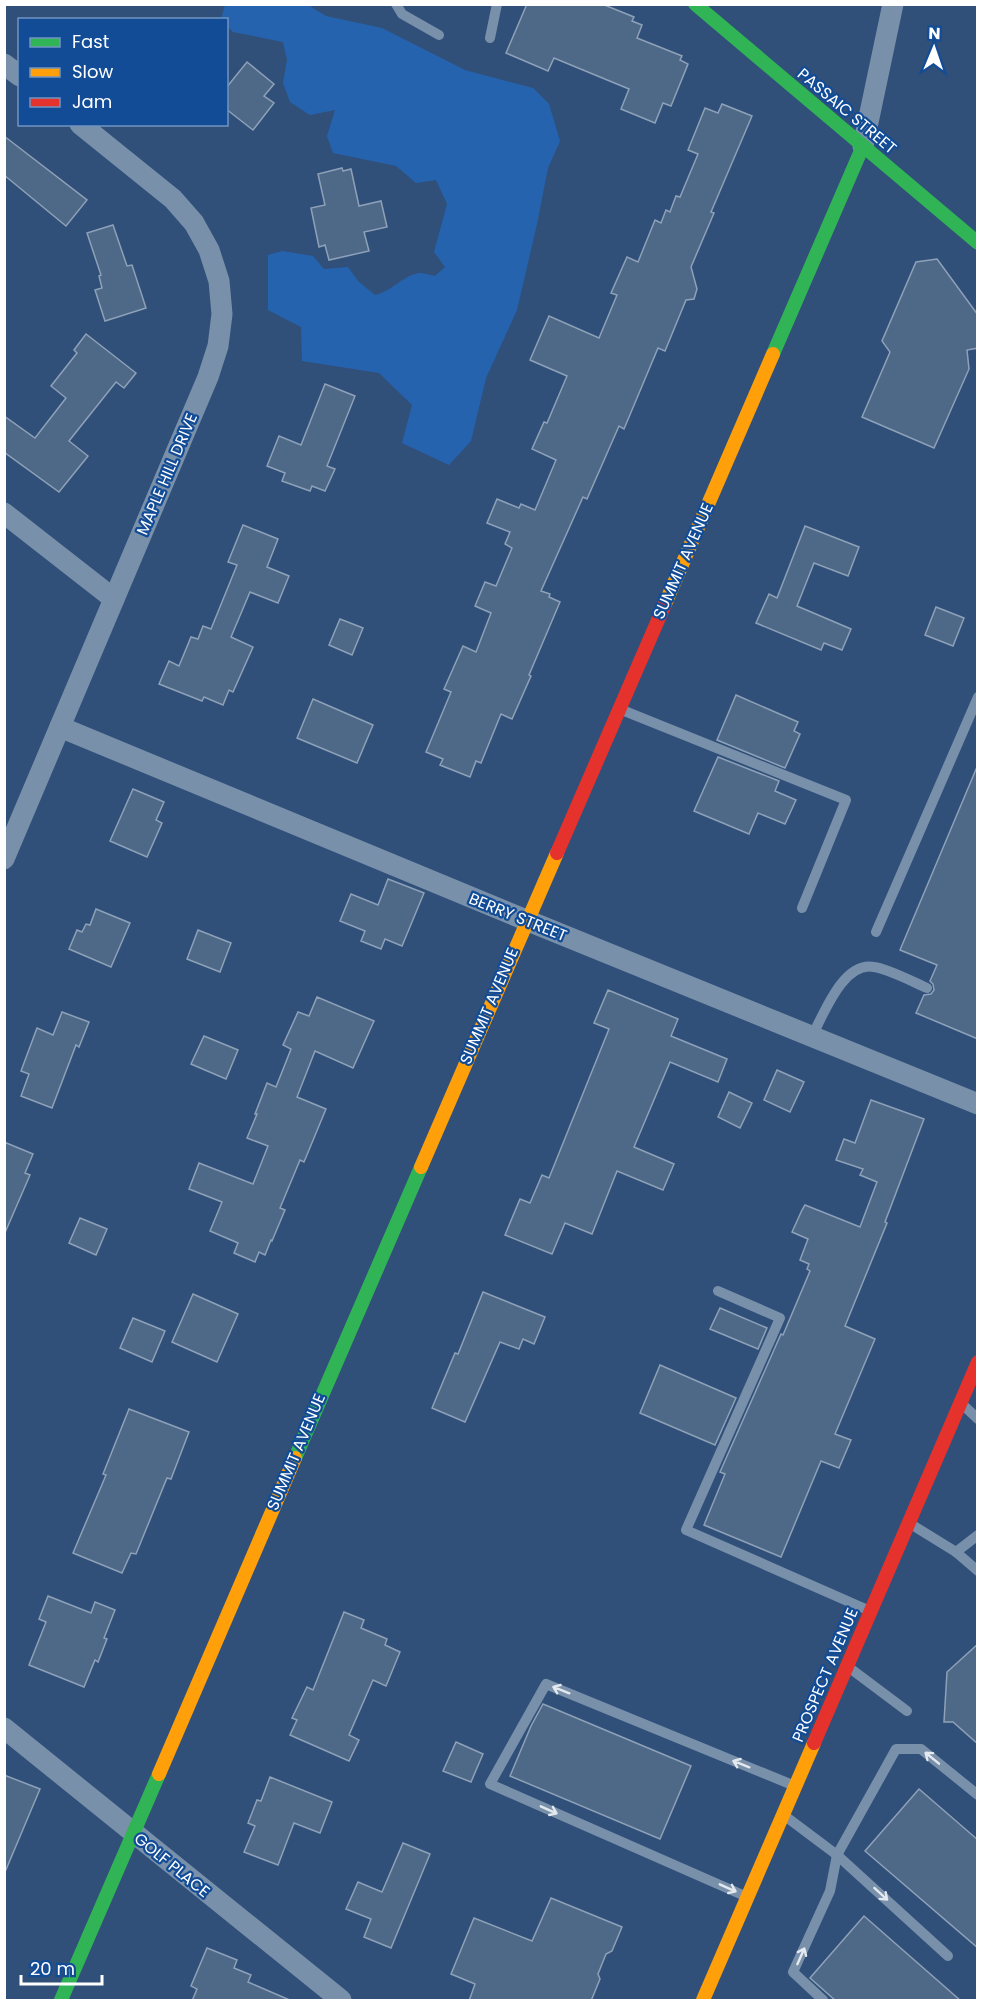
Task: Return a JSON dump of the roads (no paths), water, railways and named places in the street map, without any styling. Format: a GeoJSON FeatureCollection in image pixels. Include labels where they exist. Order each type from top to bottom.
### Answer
{"type":"FeatureCollection","features":[{"type":"Feature","properties":{"kind":"street","name":"PASSAIC STREET"},"geometry":{"type":"LineString","coordinates":[[695,4],[978,243]]}},
{"type":"Feature","properties":{"kind":"street","name":"SUMMIT AVENUE"},"geometry":{"type":"LineString","coordinates":[[61,2001],[526,920],[863,146],[893,4]]}},
{"type":"Feature","properties":{"kind":"street"},"geometry":{"type":"LineString","coordinates":[[4,64],[18,74]]}},
{"type":"Feature","properties":{"kind":"street","name":"MAPLE HILL DRIVE"},"geometry":{"type":"LineString","coordinates":[[4,859],[208,377],[218,346],[222,314],[219,281],[209,250],[194,223],[173,198],[83,126]]}},
{"type":"Feature","properties":{"kind":"street"},"geometry":{"type":"LineString","coordinates":[[4,513],[114,599]]}},
{"type":"Feature","properties":{"kind":"street","name":"BERRY STREET"},"geometry":{"type":"LineString","coordinates":[[60,727],[978,1104]]}},
{"type":"Feature","properties":{"kind":"street","name":"PROSPECT AVENUE"},"geometry":{"type":"LineString","coordinates":[[703,2001],[977,1367]]}},
{"type":"Feature","properties":{"kind":"street","name":"GOLF PLACE"},"geometry":{"type":"LineString","coordinates":[[4,1728],[340,2001]]}},
{"type":"Feature","properties":{"kind":"lane"},"geometry":{"type":"LineString","coordinates":[[396,4],[402,14],[439,35]]}},
{"type":"Feature","properties":{"kind":"lane"},"geometry":{"type":"LineString","coordinates":[[490,38],[497,4]]}},
{"type":"Feature","properties":{"kind":"lane"},"geometry":{"type":"LineString","coordinates":[[876,932],[978,697]]}},
{"type":"Feature","properties":{"kind":"lane"},"geometry":{"type":"LineString","coordinates":[[619,709],[846,800],[802,908]]}},
{"type":"Feature","properties":{"kind":"lane"},"geometry":{"type":"LineString","coordinates":[[812,1036],[842,982],[857,969],[873,966],[927,988]]}},
{"type":"Feature","properties":{"kind":"lane"},"geometry":{"type":"LineString","coordinates":[[718,1292],[780,1318],[686,1530],[871,1611]]}},
{"type":"Feature","properties":{"kind":"lane"},"geometry":{"type":"LineString","coordinates":[[960,1402],[978,1419]]}},
{"type":"Feature","properties":{"kind":"lane"},"geometry":{"type":"LineString","coordinates":[[909,1523],[956,1552],[978,1571]]}},
{"type":"Feature","properties":{"kind":"lane"},"geometry":{"type":"LineString","coordinates":[[956,1552],[978,1535]]}},
{"type":"Feature","properties":{"kind":"lane"},"geometry":{"type":"LineString","coordinates":[[847,1666],[907,1711]]}},
{"type":"Feature","properties":{"kind":"lane"},"geometry":{"type":"LineString","coordinates":[[747,1897],[490,1784],[546,1684],[795,1786]]}},
{"type":"Feature","properties":{"kind":"lane"},"geometry":{"type":"LineString","coordinates":[[824,2001],[794,1972],[830,1891],[837,1855],[896,1749],[921,1749],[978,1795]]}},
{"type":"Feature","properties":{"kind":"lane"},"geometry":{"type":"LineString","coordinates":[[783,1814],[837,1855],[948,1956]]}}]}
